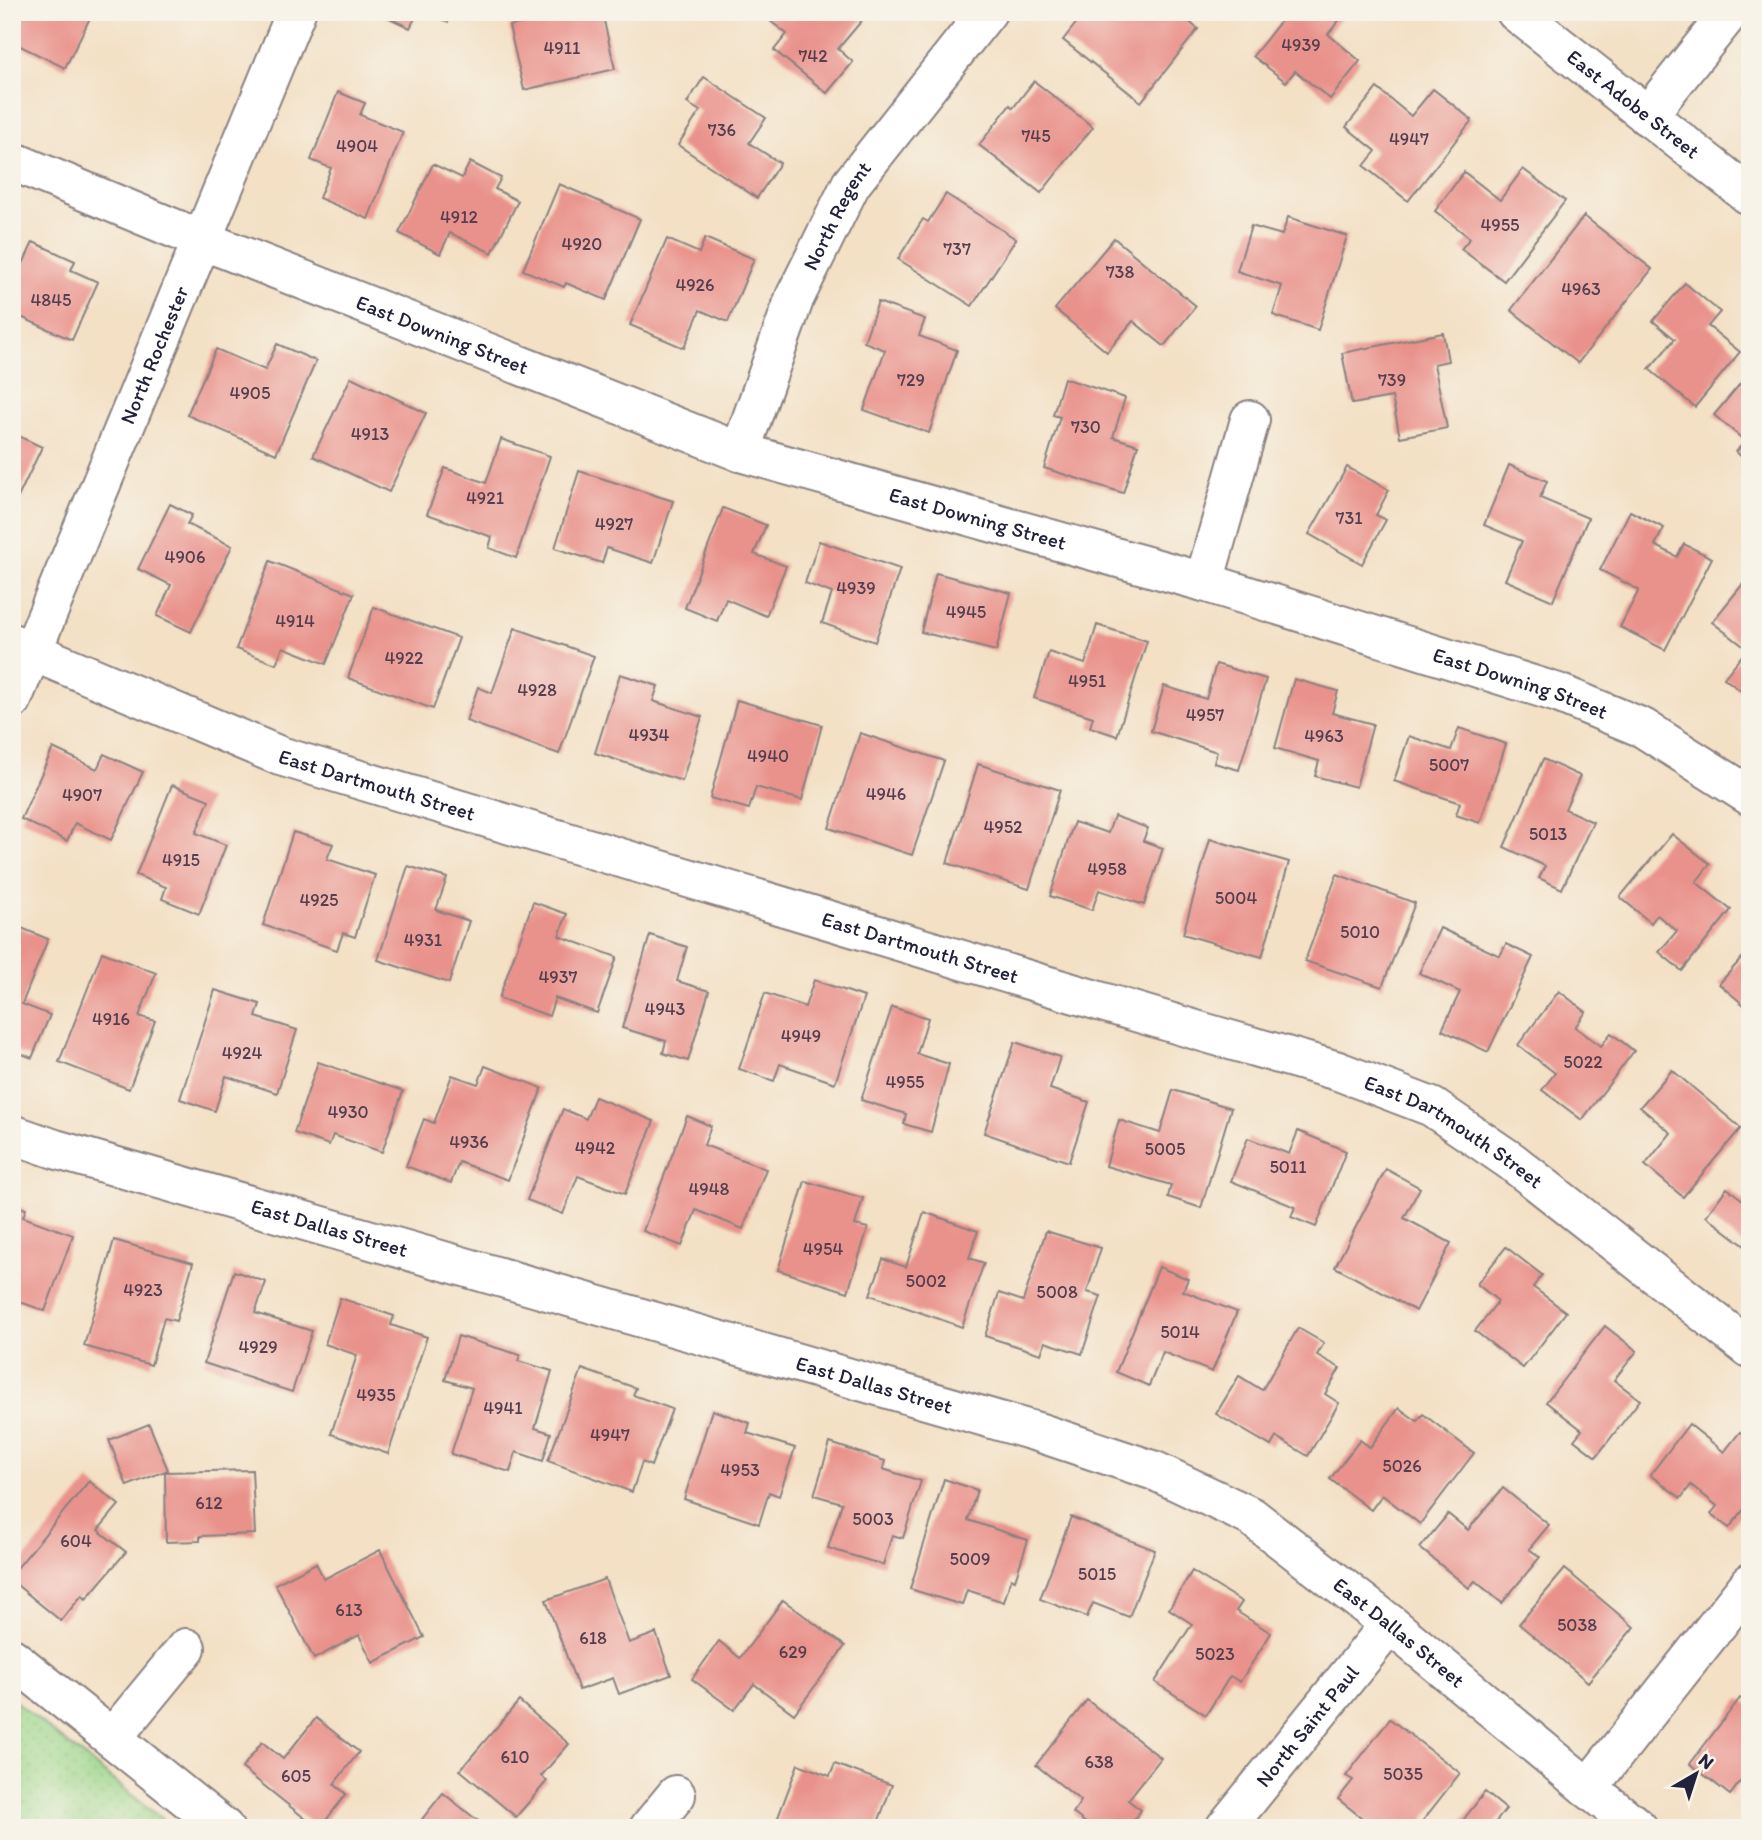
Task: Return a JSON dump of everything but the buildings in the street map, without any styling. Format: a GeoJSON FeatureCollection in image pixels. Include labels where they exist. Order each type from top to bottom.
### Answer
{"type":"FeatureCollection","features":[{"type":"Feature","properties":{"kind":"street","name":"North Rochester"},"geometry":{"type":"LineString","coordinates":[[12,700],[23,647],[202,240],[296,12]]}},
{"type":"Feature","properties":{"kind":"street","name":"North Regent"},"geometry":{"type":"LineString","coordinates":[[740,452],[796,298],[851,184],[987,12]]}},
{"type":"Feature","properties":{"kind":"street","name":"East Adobe Street"},"geometry":{"type":"LineString","coordinates":[[1516,12],[1750,196]]}},
{"type":"Feature","properties":{"kind":"street"},"geometry":{"type":"LineString","coordinates":[[1647,116],[1730,12]]}},
{"type":"Feature","properties":{"kind":"street","name":"East Downing Street"},"geometry":{"type":"LineString","coordinates":[[12,161],[202,240],[740,452],[1204,582],[1558,693],[1643,727],[1750,796]]}},
{"type":"Feature","properties":{"kind":"street"},"geometry":{"type":"LineString","coordinates":[[1204,582],[1250,420]]}},
{"type":"Feature","properties":{"kind":"street","name":"East Dartmouth Street"},"geometry":{"type":"LineString","coordinates":[[23,647],[280,756],[1338,1070],[1432,1107],[1511,1161],[1750,1349]]}},
{"type":"Feature","properties":{"kind":"street","name":"East Dallas Street"},"geometry":{"type":"LineString","coordinates":[[12,1134],[55,1149],[1041,1433],[1155,1471],[1252,1517],[1390,1624],[1638,1828]]}},
{"type":"Feature","properties":{"kind":"street"},"geometry":{"type":"LineString","coordinates":[[1588,1788],[1750,1583]]}},
{"type":"Feature","properties":{"kind":"street","name":"North Saint Paul"},"geometry":{"type":"LineString","coordinates":[[1225,1828],[1390,1624]]}},
{"type":"Feature","properties":{"kind":"street"},"geometry":{"type":"LineString","coordinates":[[112,1738],[186,1648]]}},
{"type":"Feature","properties":{"kind":"street"},"geometry":{"type":"LineString","coordinates":[[12,1658],[224,1828]]}},
{"type":"Feature","properties":{"kind":"street"},"geometry":{"type":"LineString","coordinates":[[649,1828],[676,1795]]}},
{"type":"Feature","properties":{"kind":"green space"},"geometry":{"type":"Polygon","coordinates":[[[12,1699],[173,1828],[12,1828],[12,1699]]]}}]}
